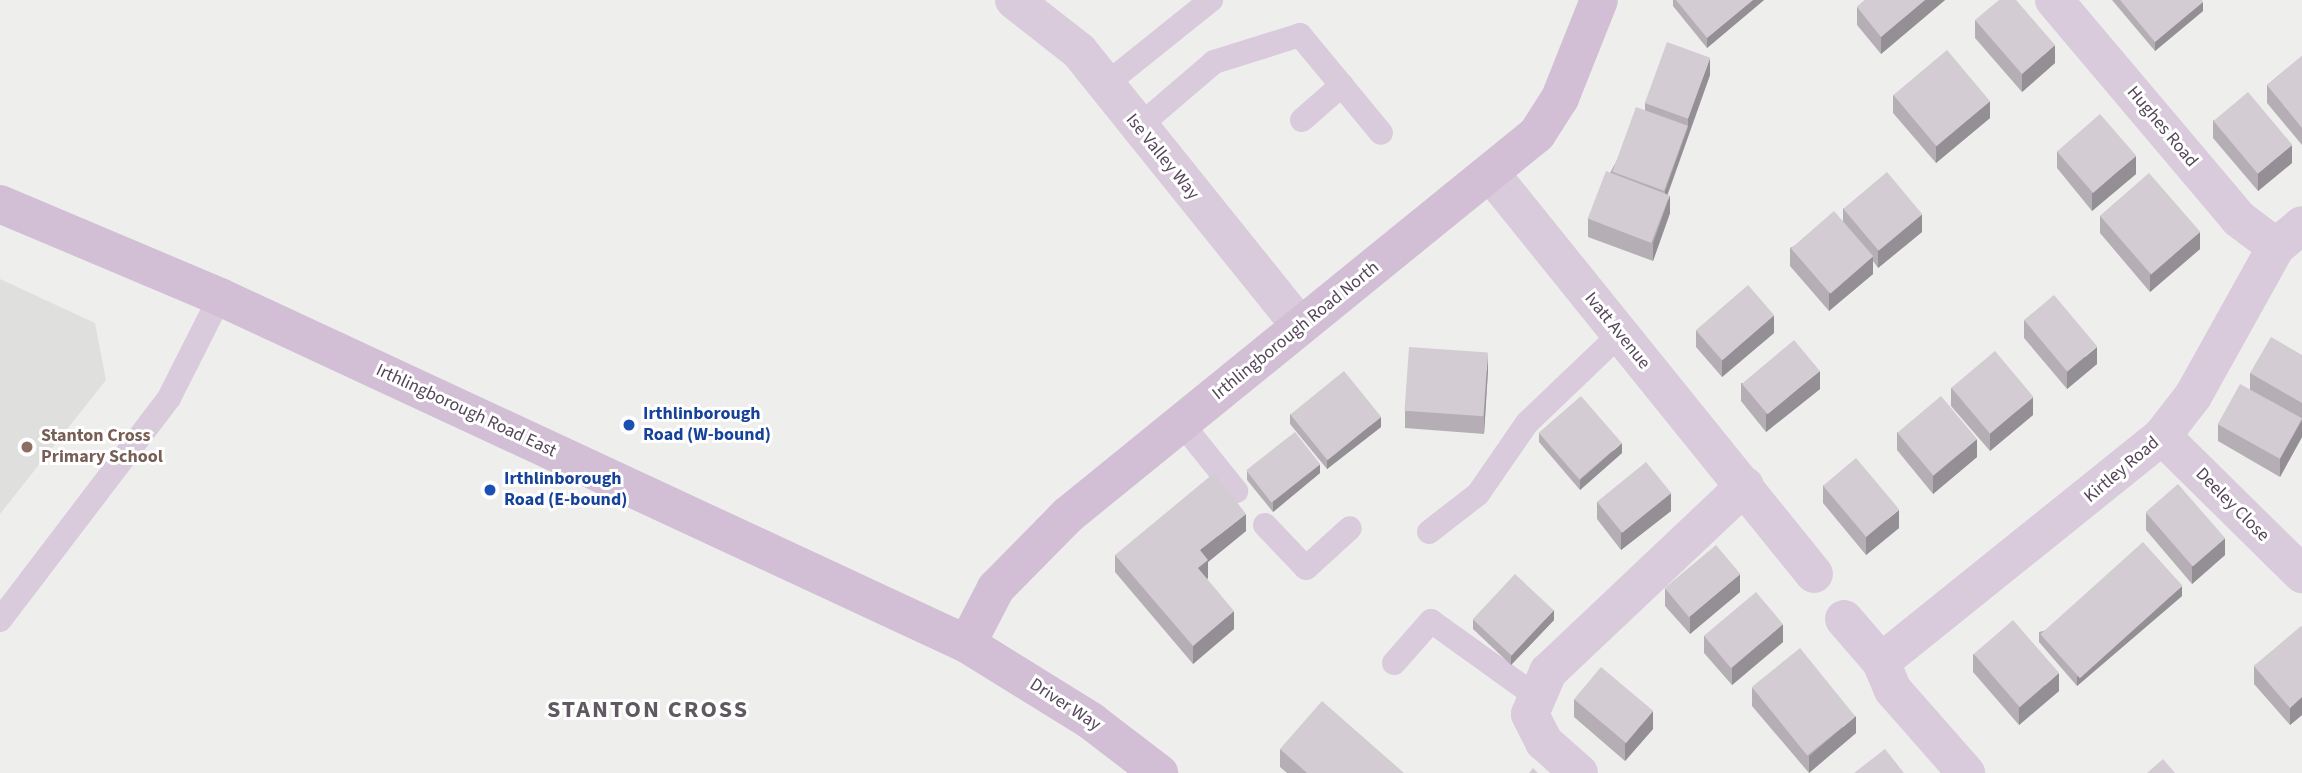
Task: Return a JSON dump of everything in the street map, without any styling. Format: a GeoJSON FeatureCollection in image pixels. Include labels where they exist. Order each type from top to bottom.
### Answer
{"type":"FeatureCollection","features":[{"type":"Feature","properties":{"kind":"main road","name":"Irthlingborough Road North"},"geometry":{"type":"LineString","coordinates":[[967,643],[996,588],[1026,552],[1537,134],[1560,98],[1599,0]]}},
{"type":"Feature","properties":{"kind":"main road","name":"Irthlingborough Road East"},"geometry":{"type":"LineString","coordinates":[[0,204],[219,297],[967,643]]}},
{"type":"Feature","properties":{"kind":"main road","name":"Driver Way"},"geometry":{"type":"LineString","coordinates":[[967,643],[1091,720],[1159,773]]}},
{"type":"Feature","properties":{"kind":"street","name":"Ise Valley Way"},"geometry":{"type":"LineString","coordinates":[[1014,0],[1079,51],[1137,128],[1300,326]]}},
{"type":"Feature","properties":{"kind":"street","name":"Hughes Road"},"geometry":{"type":"LineString","coordinates":[[2054,0],[2239,219],[2289,236]]}},
{"type":"Feature","properties":{"kind":"street","name":"Ivatt Avenue"},"geometry":{"type":"LineString","coordinates":[[1491,174],[1814,574]]}},
{"type":"Feature","properties":{"kind":"street","name":"Kirtley Road"},"geometry":{"type":"LineString","coordinates":[[1881,662],[2162,436],[2193,396],[2289,236]]}},
{"type":"Feature","properties":{"kind":"street","name":"Deeley Close"},"geometry":{"type":"LineString","coordinates":[[2162,436],[2302,574]]}},
{"type":"Feature","properties":{"kind":"street"},"geometry":{"type":"LineString","coordinates":[[1579,773],[1544,742],[1530,713],[1534,695],[1548,672],[1624,593],[1745,486]]}},
{"type":"Feature","properties":{"kind":"street"},"geometry":{"type":"LineString","coordinates":[[1844,620],[1881,662],[1893,690],[1966,773]]}},
{"type":"Feature","properties":{"kind":"lane"},"geometry":{"type":"LineString","coordinates":[[1105,85],[1211,0]]}},
{"type":"Feature","properties":{"kind":"lane"},"geometry":{"type":"LineString","coordinates":[[1137,128],[1214,62],[1300,35],[1381,133]]}},
{"type":"Feature","properties":{"kind":"lane"},"geometry":{"type":"LineString","coordinates":[[1302,120],[1342,85]]}},
{"type":"Feature","properties":{"kind":"lane"},"geometry":{"type":"LineString","coordinates":[[0,620],[169,398],[219,297]]}},
{"type":"Feature","properties":{"kind":"lane"},"geometry":{"type":"LineString","coordinates":[[1429,532],[1478,494],[1527,423],[1620,334]]}},
{"type":"Feature","properties":{"kind":"lane"},"geometry":{"type":"LineString","coordinates":[[1183,425],[1236,491]]}},
{"type":"Feature","properties":{"kind":"lane"},"geometry":{"type":"LineString","coordinates":[[1265,525],[1306,568],[1350,528]]}},
{"type":"Feature","properties":{"kind":"lane"},"geometry":{"type":"LineString","coordinates":[[1394,663],[1431,621],[1534,695]]}},
{"type":"Feature","properties":{"kind":"shaded area","name":"Stanton Cross Primary School"},"geometry":{"type":"Polygon","coordinates":[[[0,279],[95,323],[106,380],[0,514],[0,279]]]}},
{"type":"Feature","properties":{"kind":"building"},"geometry":{"type":"Polygon","coordinates":[[[1676,0],[1753,0],[1707,38],[1676,0]]]}},
{"type":"Feature","properties":{"kind":"building"},"geometry":{"type":"Polygon","coordinates":[[[1865,0],[1925,0],[1881,37],[1857,7],[1865,0]]]}},
{"type":"Feature","properties":{"kind":"building"},"geometry":{"type":"Polygon","coordinates":[[[1999,0],[2016,0],[2055,45],[2022,74],[1975,20],[1999,0]]]}},
{"type":"Feature","properties":{"kind":"building"},"geometry":{"type":"Polygon","coordinates":[[[2120,0],[2202,0],[2203,2],[2155,42],[2120,0]]]}},
{"type":"Feature","properties":{"kind":"building"},"geometry":{"type":"Polygon","coordinates":[[[1667,42],[1710,58],[1688,119],[1645,103],[1667,42]]]}},
{"type":"Feature","properties":{"kind":"building"},"geometry":{"type":"Polygon","coordinates":[[[1947,50],[1990,101],[1936,146],[1893,95],[1947,50]]]}},
{"type":"Feature","properties":{"kind":"building"},"geometry":{"type":"Polygon","coordinates":[[[2302,56],[2302,128],[2267,85],[2302,56]]]}},
{"type":"Feature","properties":{"kind":"building"},"geometry":{"type":"Polygon","coordinates":[[[2248,92],[2292,145],[2258,174],[2214,121],[2248,92]]]}},
{"type":"Feature","properties":{"kind":"building"},"geometry":{"type":"Polygon","coordinates":[[[1636,107],[1688,126],[1664,191],[1612,172],[1636,107]]]}},
{"type":"Feature","properties":{"kind":"building"},"geometry":{"type":"Polygon","coordinates":[[[2100,114],[2136,156],[2093,193],[2057,151],[2100,114]]]}},
{"type":"Feature","properties":{"kind":"building"},"geometry":{"type":"Polygon","coordinates":[[[1606,171],[1669,195],[1651,243],[1588,219],[1606,171]]]}},
{"type":"Feature","properties":{"kind":"building"},"geometry":{"type":"Polygon","coordinates":[[[1887,172],[1922,214],[1879,251],[1843,209],[1887,172]]]}},
{"type":"Feature","properties":{"kind":"building"},"geometry":{"type":"Polygon","coordinates":[[[2149,173],[2200,232],[2151,275],[2100,216],[2149,173]]]}},
{"type":"Feature","properties":{"kind":"building"},"geometry":{"type":"Polygon","coordinates":[[[1834,211],[1873,256],[1830,294],[1791,248],[1834,211]]]}},
{"type":"Feature","properties":{"kind":"building"},"geometry":{"type":"Polygon","coordinates":[[[1748,285],[1774,315],[1722,360],[1696,330],[1748,285]]]}},
{"type":"Feature","properties":{"kind":"building"},"geometry":{"type":"Polygon","coordinates":[[[2054,295],[2097,346],[2067,371],[2024,320],[2054,295]]]}},
{"type":"Feature","properties":{"kind":"building"},"geometry":{"type":"Polygon","coordinates":[[[2271,337],[2302,355],[2302,403],[2250,373],[2271,337]]]}},
{"type":"Feature","properties":{"kind":"building"},"geometry":{"type":"Polygon","coordinates":[[[1794,340],[1820,371],[1768,414],[1742,384],[1794,340]]]}},
{"type":"Feature","properties":{"kind":"building"},"geometry":{"type":"Polygon","coordinates":[[[1409,347],[1488,353],[1483,416],[1405,411],[1409,347]]]}},
{"type":"Feature","properties":{"kind":"building"},"geometry":{"type":"Polygon","coordinates":[[[1995,351],[2034,397],[1990,434],[1951,388],[1995,351]]]}},
{"type":"Feature","properties":{"kind":"building"},"geometry":{"type":"Polygon","coordinates":[[[1344,371],[1381,417],[1328,460],[1290,414],[1344,371]]]}},
{"type":"Feature","properties":{"kind":"building"},"geometry":{"type":"Polygon","coordinates":[[[2240,384],[2302,418],[2280,459],[2218,424],[2240,384]]]}},
{"type":"Feature","properties":{"kind":"building"},"geometry":{"type":"Polygon","coordinates":[[[1581,396],[1622,443],[1579,480],[1539,433],[1581,396]]]}},
{"type":"Feature","properties":{"kind":"building"},"geometry":{"type":"Polygon","coordinates":[[[1941,396],[1977,439],[1933,476],[1897,433],[1941,396]]]}},
{"type":"Feature","properties":{"kind":"building"},"geometry":{"type":"Polygon","coordinates":[[[1295,432],[1320,464],[1271,502],[1246,470],[1295,432]]]}},
{"type":"Feature","properties":{"kind":"building"},"geometry":{"type":"Polygon","coordinates":[[[1856,458],[1899,509],[1866,537],[1823,486],[1856,458]]]}},
{"type":"Feature","properties":{"kind":"building"},"geometry":{"type":"Polygon","coordinates":[[[1646,462],[1671,493],[1622,533],[1597,502],[1646,462]]]}},
{"type":"Feature","properties":{"kind":"building"},"geometry":{"type":"Polygon","coordinates":[[[1214,473],[1246,514],[1200,550],[1208,560],[1198,568],[1234,611],[1193,646],[1115,555],[1214,473]]]}},
{"type":"Feature","properties":{"kind":"building"},"geometry":{"type":"Polygon","coordinates":[[[2178,484],[2225,538],[2193,567],[2146,512],[2178,484]]]}},
{"type":"Feature","properties":{"kind":"building"},"geometry":{"type":"Polygon","coordinates":[[[2143,542],[2182,586],[2080,678],[2040,634],[2143,542]]]}},
{"type":"Feature","properties":{"kind":"building"},"geometry":{"type":"Polygon","coordinates":[[[1716,545],[1740,574],[1689,617],[1665,588],[1716,545]]]}},
{"type":"Feature","properties":{"kind":"building"},"geometry":{"type":"Polygon","coordinates":[[[1515,574],[1554,610],[1511,655],[1473,619],[1515,574]]]}},
{"type":"Feature","properties":{"kind":"building"},"geometry":{"type":"Polygon","coordinates":[[[1756,592],[1783,624],[1731,668],[1704,636],[1756,592]]]}},
{"type":"Feature","properties":{"kind":"building"},"geometry":{"type":"Polygon","coordinates":[[[2013,620],[2059,673],[2020,707],[1974,654],[2013,620]]]}},
{"type":"Feature","properties":{"kind":"building"},"geometry":{"type":"Polygon","coordinates":[[[2301,626],[2302,697],[2290,708],[2254,666],[2301,626]]]}},
{"type":"Feature","properties":{"kind":"building"},"geometry":{"type":"Polygon","coordinates":[[[1800,648],[1855,716],[1807,755],[1752,687],[1800,648]]]}},
{"type":"Feature","properties":{"kind":"building"},"geometry":{"type":"Polygon","coordinates":[[[1601,667],[1653,711],[1626,743],[1574,699],[1601,667]]]}},
{"type":"Feature","properties":{"kind":"building"},"geometry":{"type":"Polygon","coordinates":[[[1322,701],[1404,773],[1307,773],[1280,749],[1322,701]]]}},
{"type":"Feature","properties":{"kind":"building"},"geometry":{"type":"Polygon","coordinates":[[[1885,749],[1904,773],[1854,773],[1885,749]]]}},
{"type":"Feature","properties":{"kind":"building"},"geometry":{"type":"Polygon","coordinates":[[[2163,759],[2175,773],[2147,773],[2163,759]]]}},
{"type":"Feature","properties":{"kind":"place","name":"Irthlinborough Road (W-bound)"},"geometry":{"type":"Point","coordinates":[629,425]}},
{"type":"Feature","properties":{"kind":"place","name":"Stanton Cross Primary School"},"geometry":{"type":"Point","coordinates":[27,447]}},
{"type":"Feature","properties":{"kind":"place","name":"Irthlinborough Road (E-bound)"},"geometry":{"type":"Point","coordinates":[490,490]}},
{"type":"Feature","properties":{"kind":"district","name":"STANTON CROSS"},"geometry":{"type":"Point","coordinates":[648,710]}}]}
